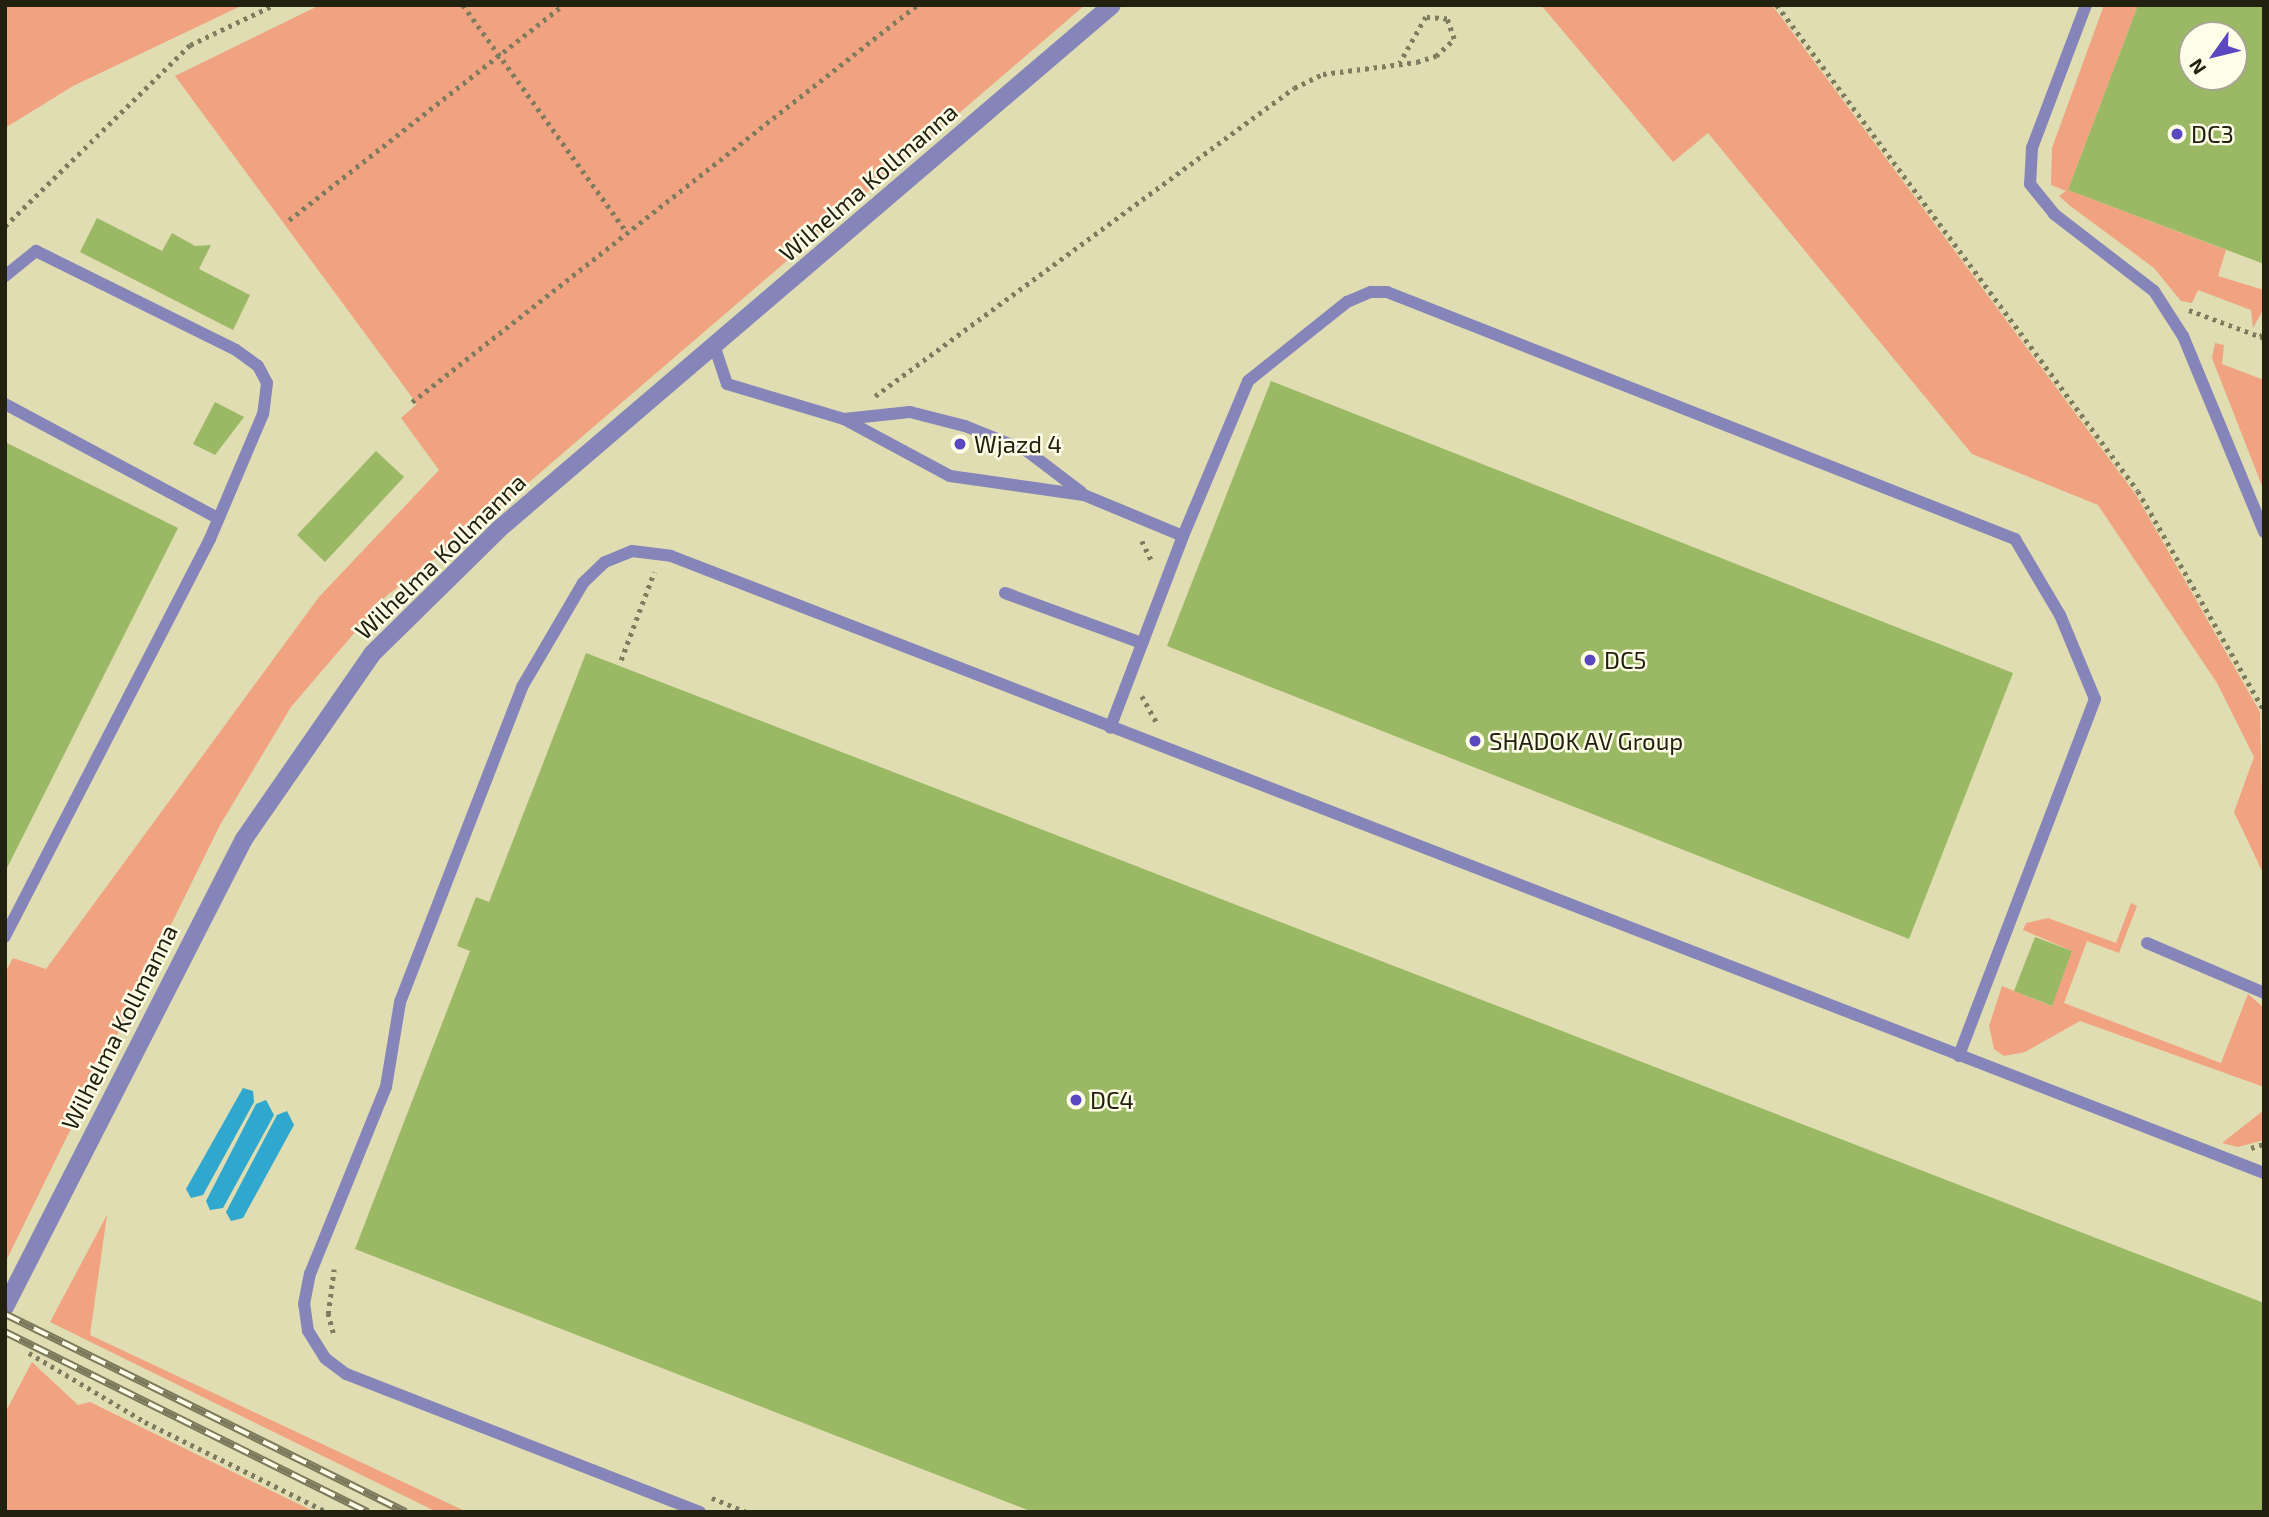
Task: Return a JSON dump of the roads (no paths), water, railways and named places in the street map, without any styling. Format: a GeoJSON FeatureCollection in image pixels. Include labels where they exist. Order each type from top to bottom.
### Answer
{"type":"FeatureCollection","features":[{"type":"Feature","properties":{"kind":"street","name":"Wilhelma Kollmanna"},"geometry":{"type":"LineString","coordinates":[[5,1307],[244,839],[344,690],[394,629],[474,552],[1112,5]]}},
{"type":"Feature","properties":{"kind":"lane"},"geometry":{"type":"LineString","coordinates":[[2086,5],[2032,148],[2030,184],[2046,206],[2154,291],[2183,336],[2264,532]]}},
{"type":"Feature","properties":{"kind":"lane"},"geometry":{"type":"LineString","coordinates":[[5,276],[36,251],[258,366],[267,383],[263,414],[218,519],[5,937]]}},
{"type":"Feature","properties":{"kind":"lane"},"geometry":{"type":"LineString","coordinates":[[1110,727],[1183,536],[1248,380],[1347,302],[1371,292],[1387,292],[2015,539],[2060,615],[2095,699],[1959,1056]]}},
{"type":"Feature","properties":{"kind":"lane"},"geometry":{"type":"LineString","coordinates":[[714,345],[727,384],[844,419],[950,476],[1084,495],[1183,536]]}},
{"type":"Feature","properties":{"kind":"lane"},"geometry":{"type":"LineString","coordinates":[[5,404],[218,519]]}},
{"type":"Feature","properties":{"kind":"lane"},"geometry":{"type":"LineString","coordinates":[[844,419],[910,412],[965,426],[1027,451],[1084,495]]}},
{"type":"Feature","properties":{"kind":"lane"},"geometry":{"type":"LineString","coordinates":[[700,1512],[346,1374],[324,1358],[308,1331],[310,1274],[386,1087],[400,1002],[522,687],[583,583],[605,562],[632,551],[671,556],[2264,1173]]}},
{"type":"Feature","properties":{"kind":"lane"},"geometry":{"type":"LineString","coordinates":[[1005,593],[1142,643]]}},
{"type":"Feature","properties":{"kind":"lane"},"geometry":{"type":"LineString","coordinates":[[2147,943],[2264,993]]}},
{"type":"Feature","properties":{"kind":"water"},"geometry":{"type":"Polygon","coordinates":[[[243,1088],[253,1091],[254,1102],[203,1195],[191,1198],[186,1189],[243,1088]]]}},
{"type":"Feature","properties":{"kind":"water"},"geometry":{"type":"Polygon","coordinates":[[[266,1100],[274,1115],[223,1208],[210,1210],[206,1201],[256,1104],[266,1100]]]}},
{"type":"Feature","properties":{"kind":"water"},"geometry":{"type":"Polygon","coordinates":[[[287,1111],[294,1125],[243,1218],[231,1221],[226,1212],[277,1115],[287,1111]]]}},
{"type":"Feature","properties":{"kind":"railway"},"geometry":{"type":"LineString","coordinates":[[5,1314],[406,1512]]}},
{"type":"Feature","properties":{"kind":"railway"},"geometry":{"type":"LineString","coordinates":[[5,1332],[368,1512]]}},
{"type":"Feature","properties":{"kind":"place","name":"DC3"},"geometry":{"type":"Point","coordinates":[2177,134]}},
{"type":"Feature","properties":{"kind":"place","name":"Wjazd 4"},"geometry":{"type":"Point","coordinates":[960,444]}},
{"type":"Feature","properties":{"kind":"place","name":"DC5"},"geometry":{"type":"Point","coordinates":[1590,660]}},
{"type":"Feature","properties":{"kind":"place","name":"SHADOK AV Group"},"geometry":{"type":"Point","coordinates":[1475,741]}},
{"type":"Feature","properties":{"kind":"place","name":"DC4"},"geometry":{"type":"Point","coordinates":[1076,1100]}}]}
